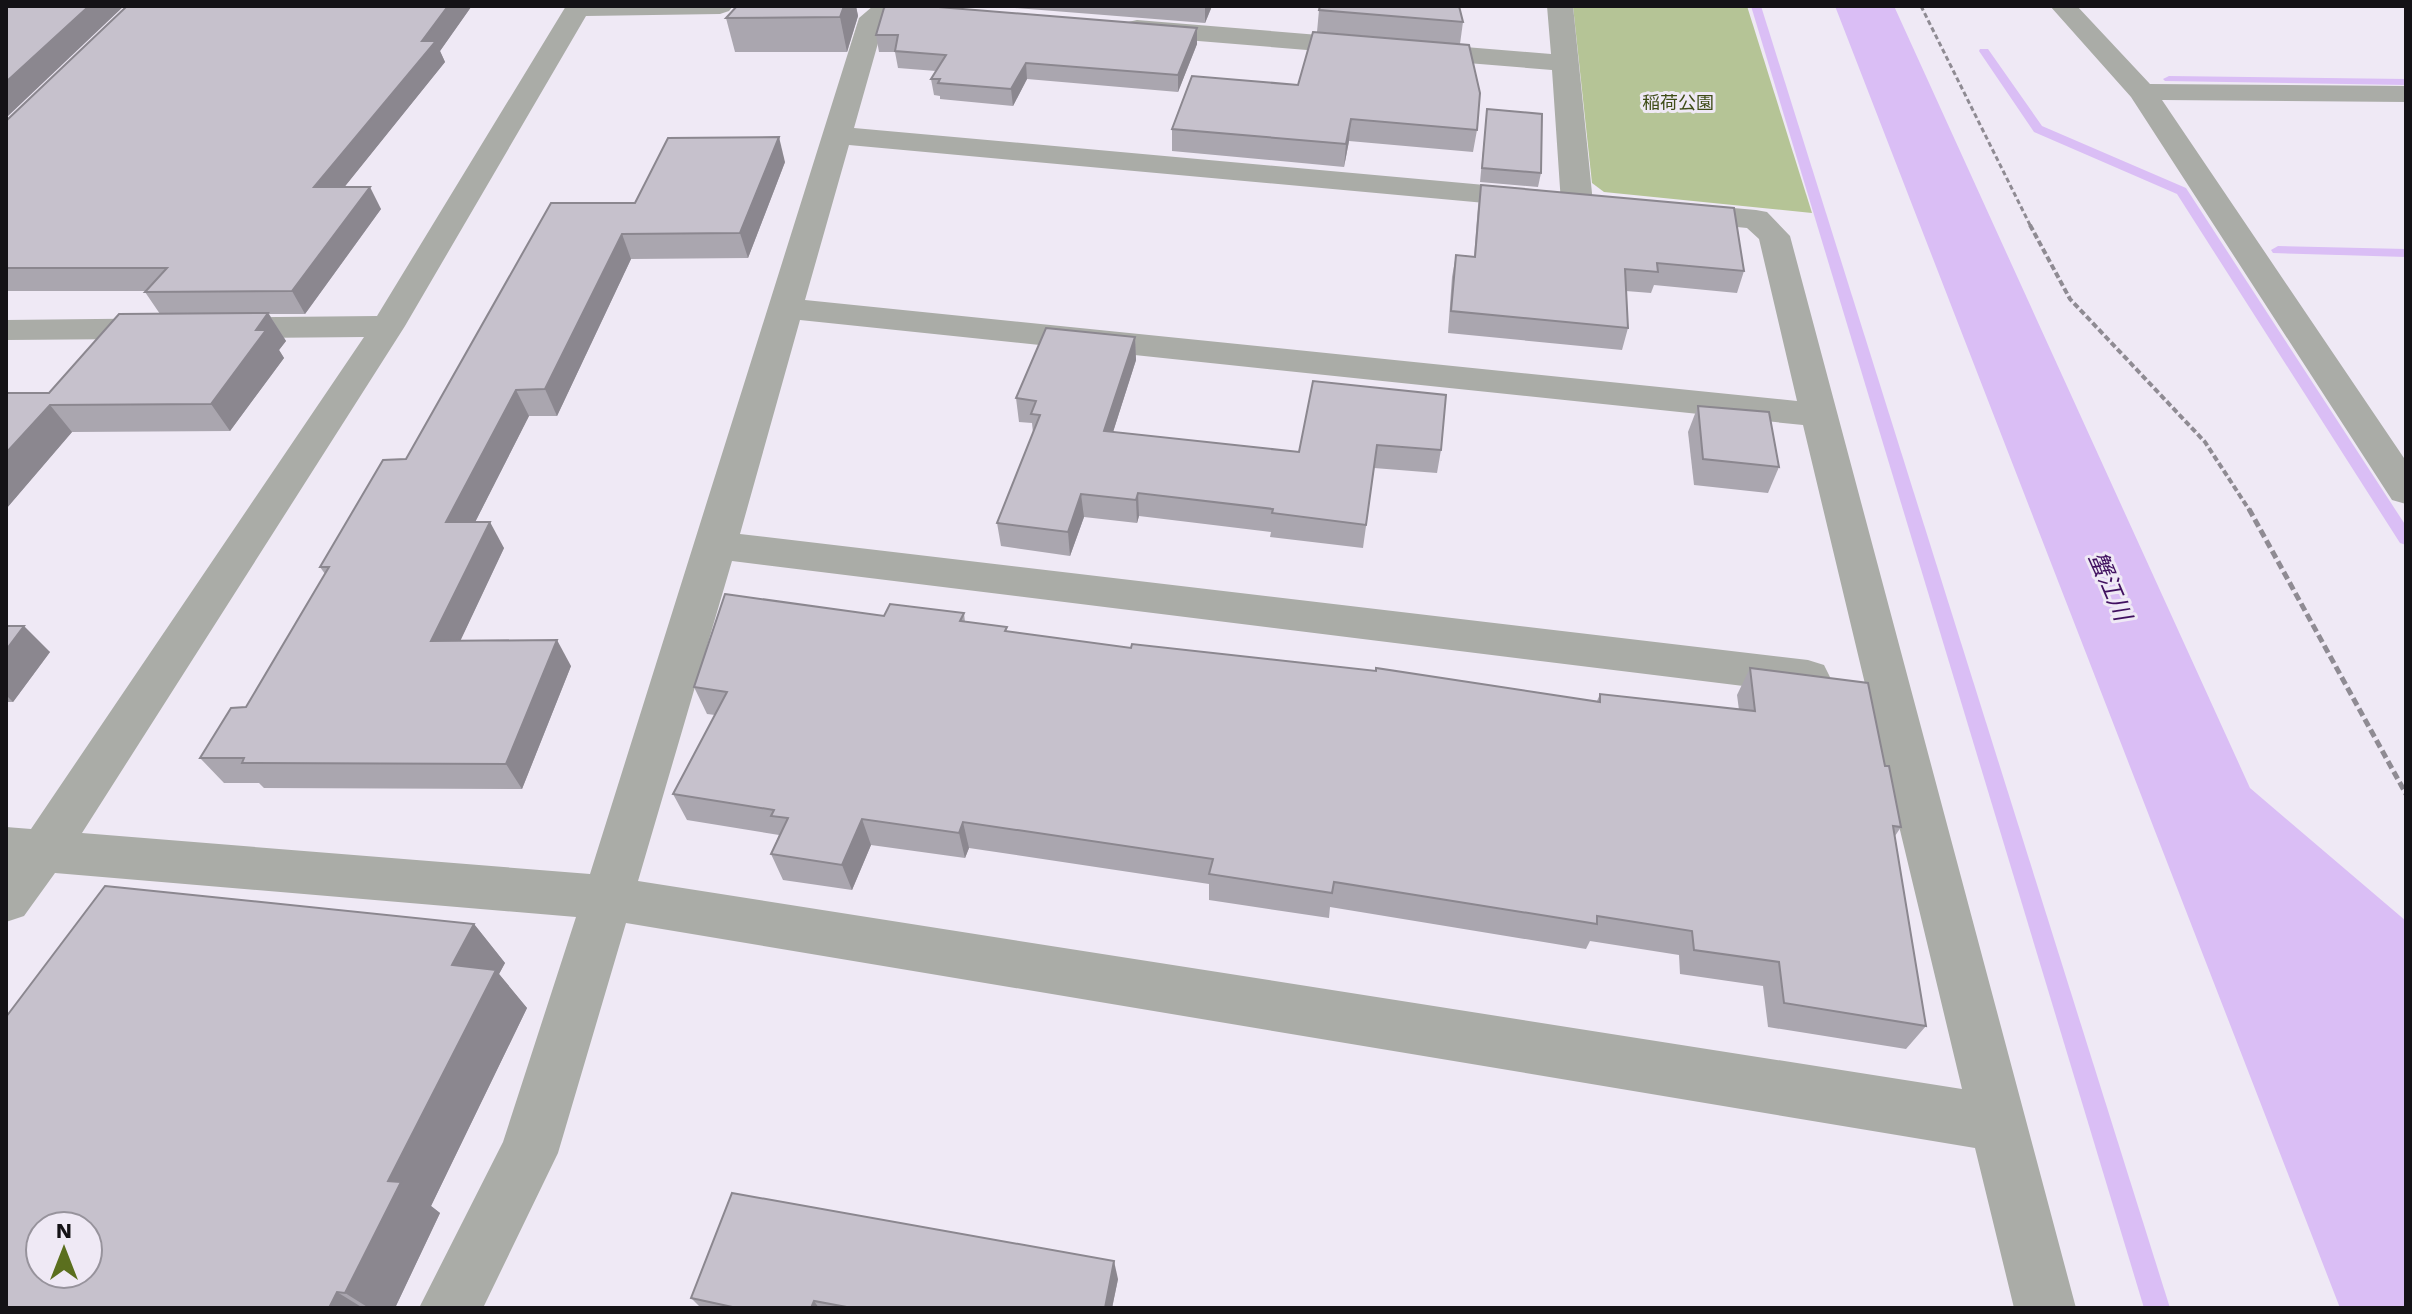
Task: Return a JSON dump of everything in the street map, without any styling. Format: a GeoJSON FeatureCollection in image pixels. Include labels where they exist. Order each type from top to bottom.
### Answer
{"type":"FeatureCollection","features":[{"type":"Feature","properties":{"kind":"street"},"geometry":{"type":"LineString","coordinates":[[6,900],[25,849],[388,326],[579,7],[720,6]]}},
{"type":"Feature","properties":{"kind":"street"},"geometry":{"type":"LineString","coordinates":[[858,6],[919,11]]}},
{"type":"Feature","properties":{"kind":"street"},"geometry":{"type":"LineString","coordinates":[[1221,35],[1232,6]]}},
{"type":"Feature","properties":{"kind":"street"},"geometry":{"type":"LineString","coordinates":[[838,135],[1592,204],[1565,63],[1560,6]]}},
{"type":"Feature","properties":{"kind":"street"},"geometry":{"type":"LineString","coordinates":[[2063,6],[2142,92],[2401,477]]}},
{"type":"Feature","properties":{"kind":"street"},"geometry":{"type":"LineString","coordinates":[[450,1308],[529,1153],[716,545],[872,18],[887,8]]}},
{"type":"Feature","properties":{"kind":"street"},"geometry":{"type":"LineString","coordinates":[[1110,26],[1565,63]]}},
{"type":"Feature","properties":{"kind":"street"},"geometry":{"type":"LineString","coordinates":[[2142,92],[2406,94]]}},
{"type":"Feature","properties":{"kind":"street"},"geometry":{"type":"LineString","coordinates":[[1652,210],[1756,219],[1774,236],[2045,1308]]}},
{"type":"Feature","properties":{"kind":"street"},"geometry":{"type":"LineString","coordinates":[[786,308],[1819,415]]}},
{"type":"Feature","properties":{"kind":"street"},"geometry":{"type":"LineString","coordinates":[[6,330],[388,326]]}},
{"type":"Feature","properties":{"kind":"street"},"geometry":{"type":"LineString","coordinates":[[716,545],[1886,687]]}},
{"type":"Feature","properties":{"kind":"street"},"geometry":{"type":"LineString","coordinates":[[25,849],[608,898],[1997,1123]]}},
{"type":"Feature","properties":{"kind":"path"},"geometry":{"type":"LineString","coordinates":[[1921,6],[2070,299],[2205,442],[2251,512],[2406,794]]}},
{"type":"Feature","properties":{"kind":"green space","name":"稲荷公園"},"geometry":{"type":"Polygon","coordinates":[[[1573,6],[1747,6],[1812,213],[1604,192],[1592,183],[1573,6]]]}},
{"type":"Feature","properties":{"kind":"water","name":"蟹江川"},"geometry":{"type":"Polygon","coordinates":[[[1835,6],[1894,6],[2250,788],[2406,921],[2406,1308],[2340,1308],[1835,6]]]}},
{"type":"Feature","properties":{"kind":"building"},"geometry":{"type":"Polygon","coordinates":[[[6,6],[89,6],[6,82],[6,6]]]}},
{"type":"Feature","properties":{"kind":"building"},"geometry":{"type":"Polygon","coordinates":[[[127,6],[448,6],[422,41],[436,41],[314,187],[370,187],[292,291],[145,292],[167,268],[6,268],[6,121],[127,6]]]}},
{"type":"Feature","properties":{"kind":"building"},"geometry":{"type":"Polygon","coordinates":[[[737,6],[844,6],[840,17],[726,18],[737,6]]]}},
{"type":"Feature","properties":{"kind":"building"},"geometry":{"type":"Polygon","coordinates":[[[886,6],[926,6],[1197,28],[1178,75],[1026,63],[1011,89],[938,83],[940,79],[931,79],[946,55],[895,51],[898,35],[876,35],[886,6]]]}},
{"type":"Feature","properties":{"kind":"building"},"geometry":{"type":"Polygon","coordinates":[[[1320,6],[1459,6],[1463,22],[1319,10],[1320,6]]]}},
{"type":"Feature","properties":{"kind":"building"},"geometry":{"type":"Polygon","coordinates":[[[1313,32],[1469,45],[1480,93],[1477,130],[1351,119],[1346,144],[1172,129],[1192,76],[1298,85],[1313,32]]]}},
{"type":"Feature","properties":{"kind":"building"},"geometry":{"type":"Polygon","coordinates":[[[1487,109],[1542,114],[1541,173],[1482,168],[1487,109]]]}},
{"type":"Feature","properties":{"kind":"building"},"geometry":{"type":"Polygon","coordinates":[[[779,137],[740,233],[622,234],[545,389],[516,390],[446,522],[490,522],[431,641],[557,640],[506,764],[242,763],[244,758],[200,758],[231,708],[246,707],[329,567],[320,567],[383,460],[406,459],[551,203],[635,203],[668,138],[779,137]]]}},
{"type":"Feature","properties":{"kind":"building"},"geometry":{"type":"Polygon","coordinates":[[[1481,185],[1734,208],[1744,271],[1657,263],[1658,272],[1625,269],[1628,328],[1451,311],[1456,255],[1475,257],[1481,185]]]}},
{"type":"Feature","properties":{"kind":"building"},"geometry":{"type":"Polygon","coordinates":[[[268,313],[256,330],[266,330],[211,404],[50,405],[6,453],[6,393],[49,393],[119,314],[268,313]]]}},
{"type":"Feature","properties":{"kind":"building"},"geometry":{"type":"Polygon","coordinates":[[[1046,328],[1135,337],[1104,431],[1299,452],[1313,381],[1446,395],[1441,450],[1377,445],[1366,525],[1272,513],[1273,509],[1138,493],[1136,500],[1081,494],[1068,532],[997,523],[1040,415],[1031,414],[1036,401],[1016,398],[1046,328]]]}},
{"type":"Feature","properties":{"kind":"building"},"geometry":{"type":"Polygon","coordinates":[[[1698,406],[1769,412],[1779,467],[1703,459],[1698,406]]]}},
{"type":"Feature","properties":{"kind":"building"},"geometry":{"type":"Polygon","coordinates":[[[725,594],[884,616],[890,604],[964,613],[960,621],[1007,627],[1005,631],[1131,648],[1132,644],[1376,671],[1376,668],[1600,702],[1600,694],[1755,711],[1750,668],[1868,683],[1901,827],[1893,826],[1926,1026],[1784,1003],[1779,962],[1694,950],[1692,931],[1597,916],[1597,924],[1334,882],[1332,893],[1209,874],[1213,859],[963,822],[959,833],[862,819],[842,865],[771,854],[788,818],[771,816],[774,810],[673,794],[727,692],[694,687],[725,594]]]}},
{"type":"Feature","properties":{"kind":"building"},"geometry":{"type":"Polygon","coordinates":[[[6,626],[24,626],[6,650],[6,626]]]}},
{"type":"Feature","properties":{"kind":"building"},"geometry":{"type":"Polygon","coordinates":[[[105,886],[474,924],[452,965],[496,970],[388,1181],[401,1182],[345,1293],[337,1292],[329,1308],[6,1308],[6,1017],[105,886]]]}},
{"type":"Feature","properties":{"kind":"building"},"geometry":{"type":"Polygon","coordinates":[[[732,1193],[1114,1261],[1105,1308],[852,1308],[814,1301],[811,1308],[737,1308],[691,1298],[732,1193]]]}},
{"type":"Feature","properties":{"kind":"waterway"},"geometry":{"type":"LineString","coordinates":[[1756,6],[2157,1308]]}},
{"type":"Feature","properties":{"kind":"waterway"},"geometry":{"type":"LineString","coordinates":[[1984,51],[2038,129],[2182,191],[2406,539]]}},
{"type":"Feature","properties":{"kind":"waterway"},"geometry":{"type":"LineString","coordinates":[[2169,79],[2406,82]]}},
{"type":"Feature","properties":{"kind":"waterway"},"geometry":{"type":"LineString","coordinates":[[2278,250],[2406,253]]}}]}
